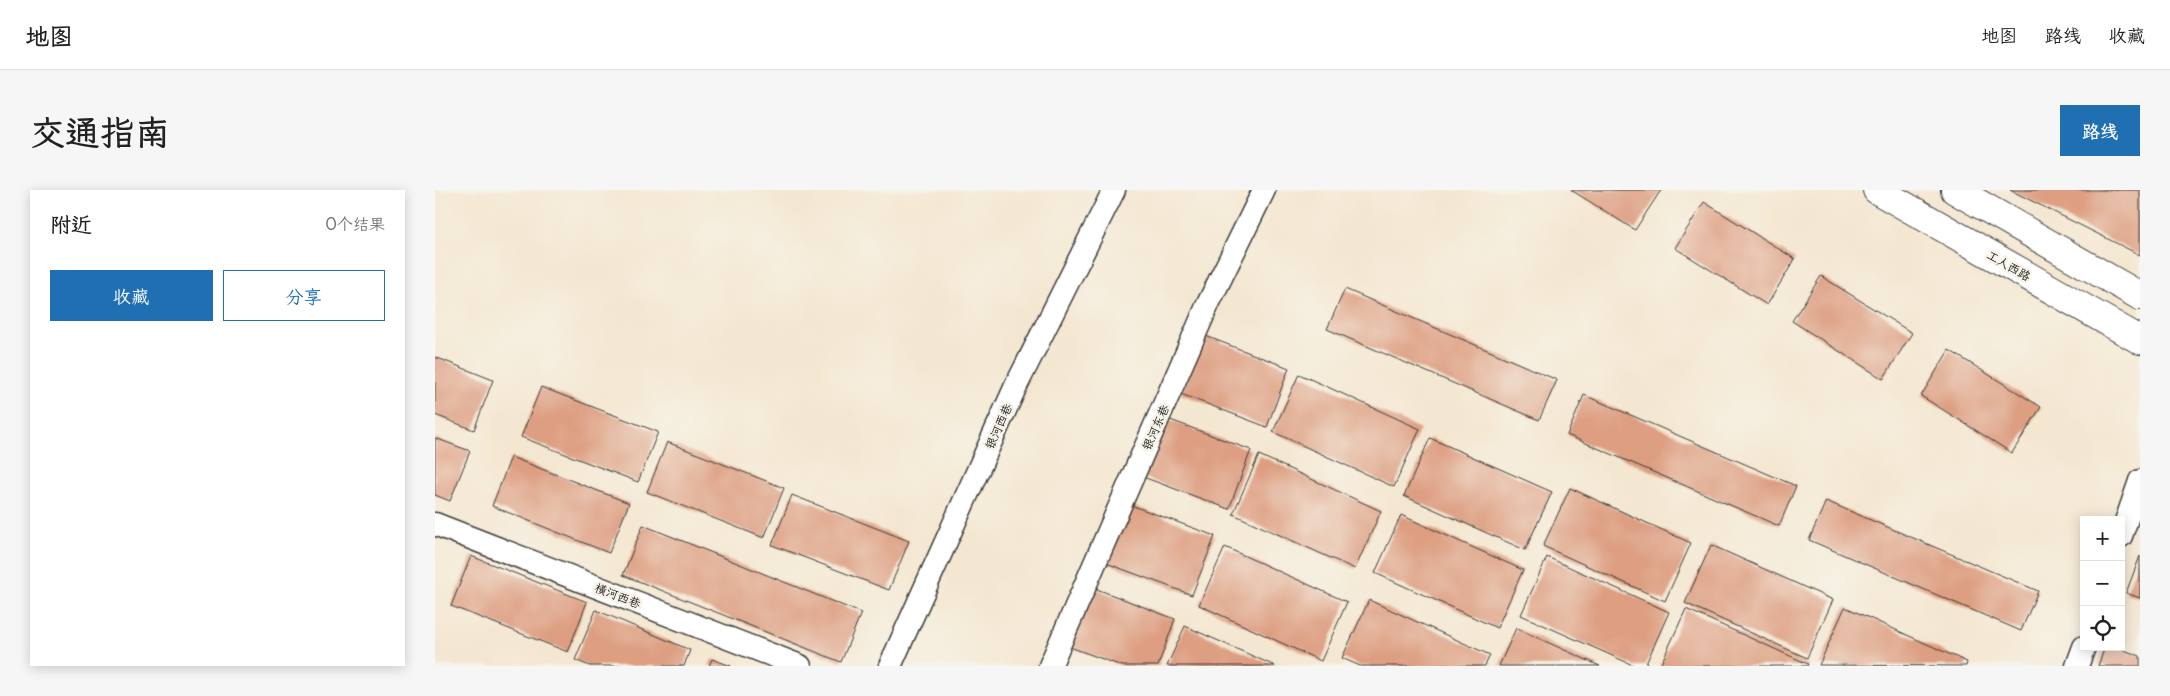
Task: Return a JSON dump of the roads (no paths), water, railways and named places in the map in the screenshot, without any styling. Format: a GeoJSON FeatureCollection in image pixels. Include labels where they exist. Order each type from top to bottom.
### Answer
{"type":"FeatureCollection","features":[{"type":"Feature","properties":{"kind":"main road","name":"工人西路"},"geometry":{"type":"LineString","coordinates":[[1877,190],[2140,340]]}},
{"type":"Feature","properties":{"kind":"main road"},"geometry":{"type":"LineString","coordinates":[[1955,190],[2140,296]]}},
{"type":"Feature","properties":{"kind":"street","name":"银河西巷"},"geometry":{"type":"LineString","coordinates":[[889,666],[1015,388],[1115,190]]}},
{"type":"Feature","properties":{"kind":"street","name":"银河东巷"},"geometry":{"type":"LineString","coordinates":[[1051,666],[1208,304],[1264,190]]}},
{"type":"Feature","properties":{"kind":"street"},"geometry":{"type":"LineString","coordinates":[[2125,524],[2140,481]]}},
{"type":"Feature","properties":{"kind":"street","name":"横河西巷"},"geometry":{"type":"LineString","coordinates":[[435,524],[800,666]]}},
{"type":"Feature","properties":{"kind":"street"},"geometry":{"type":"LineString","coordinates":[[2077,666],[2083,651]]}}]}
